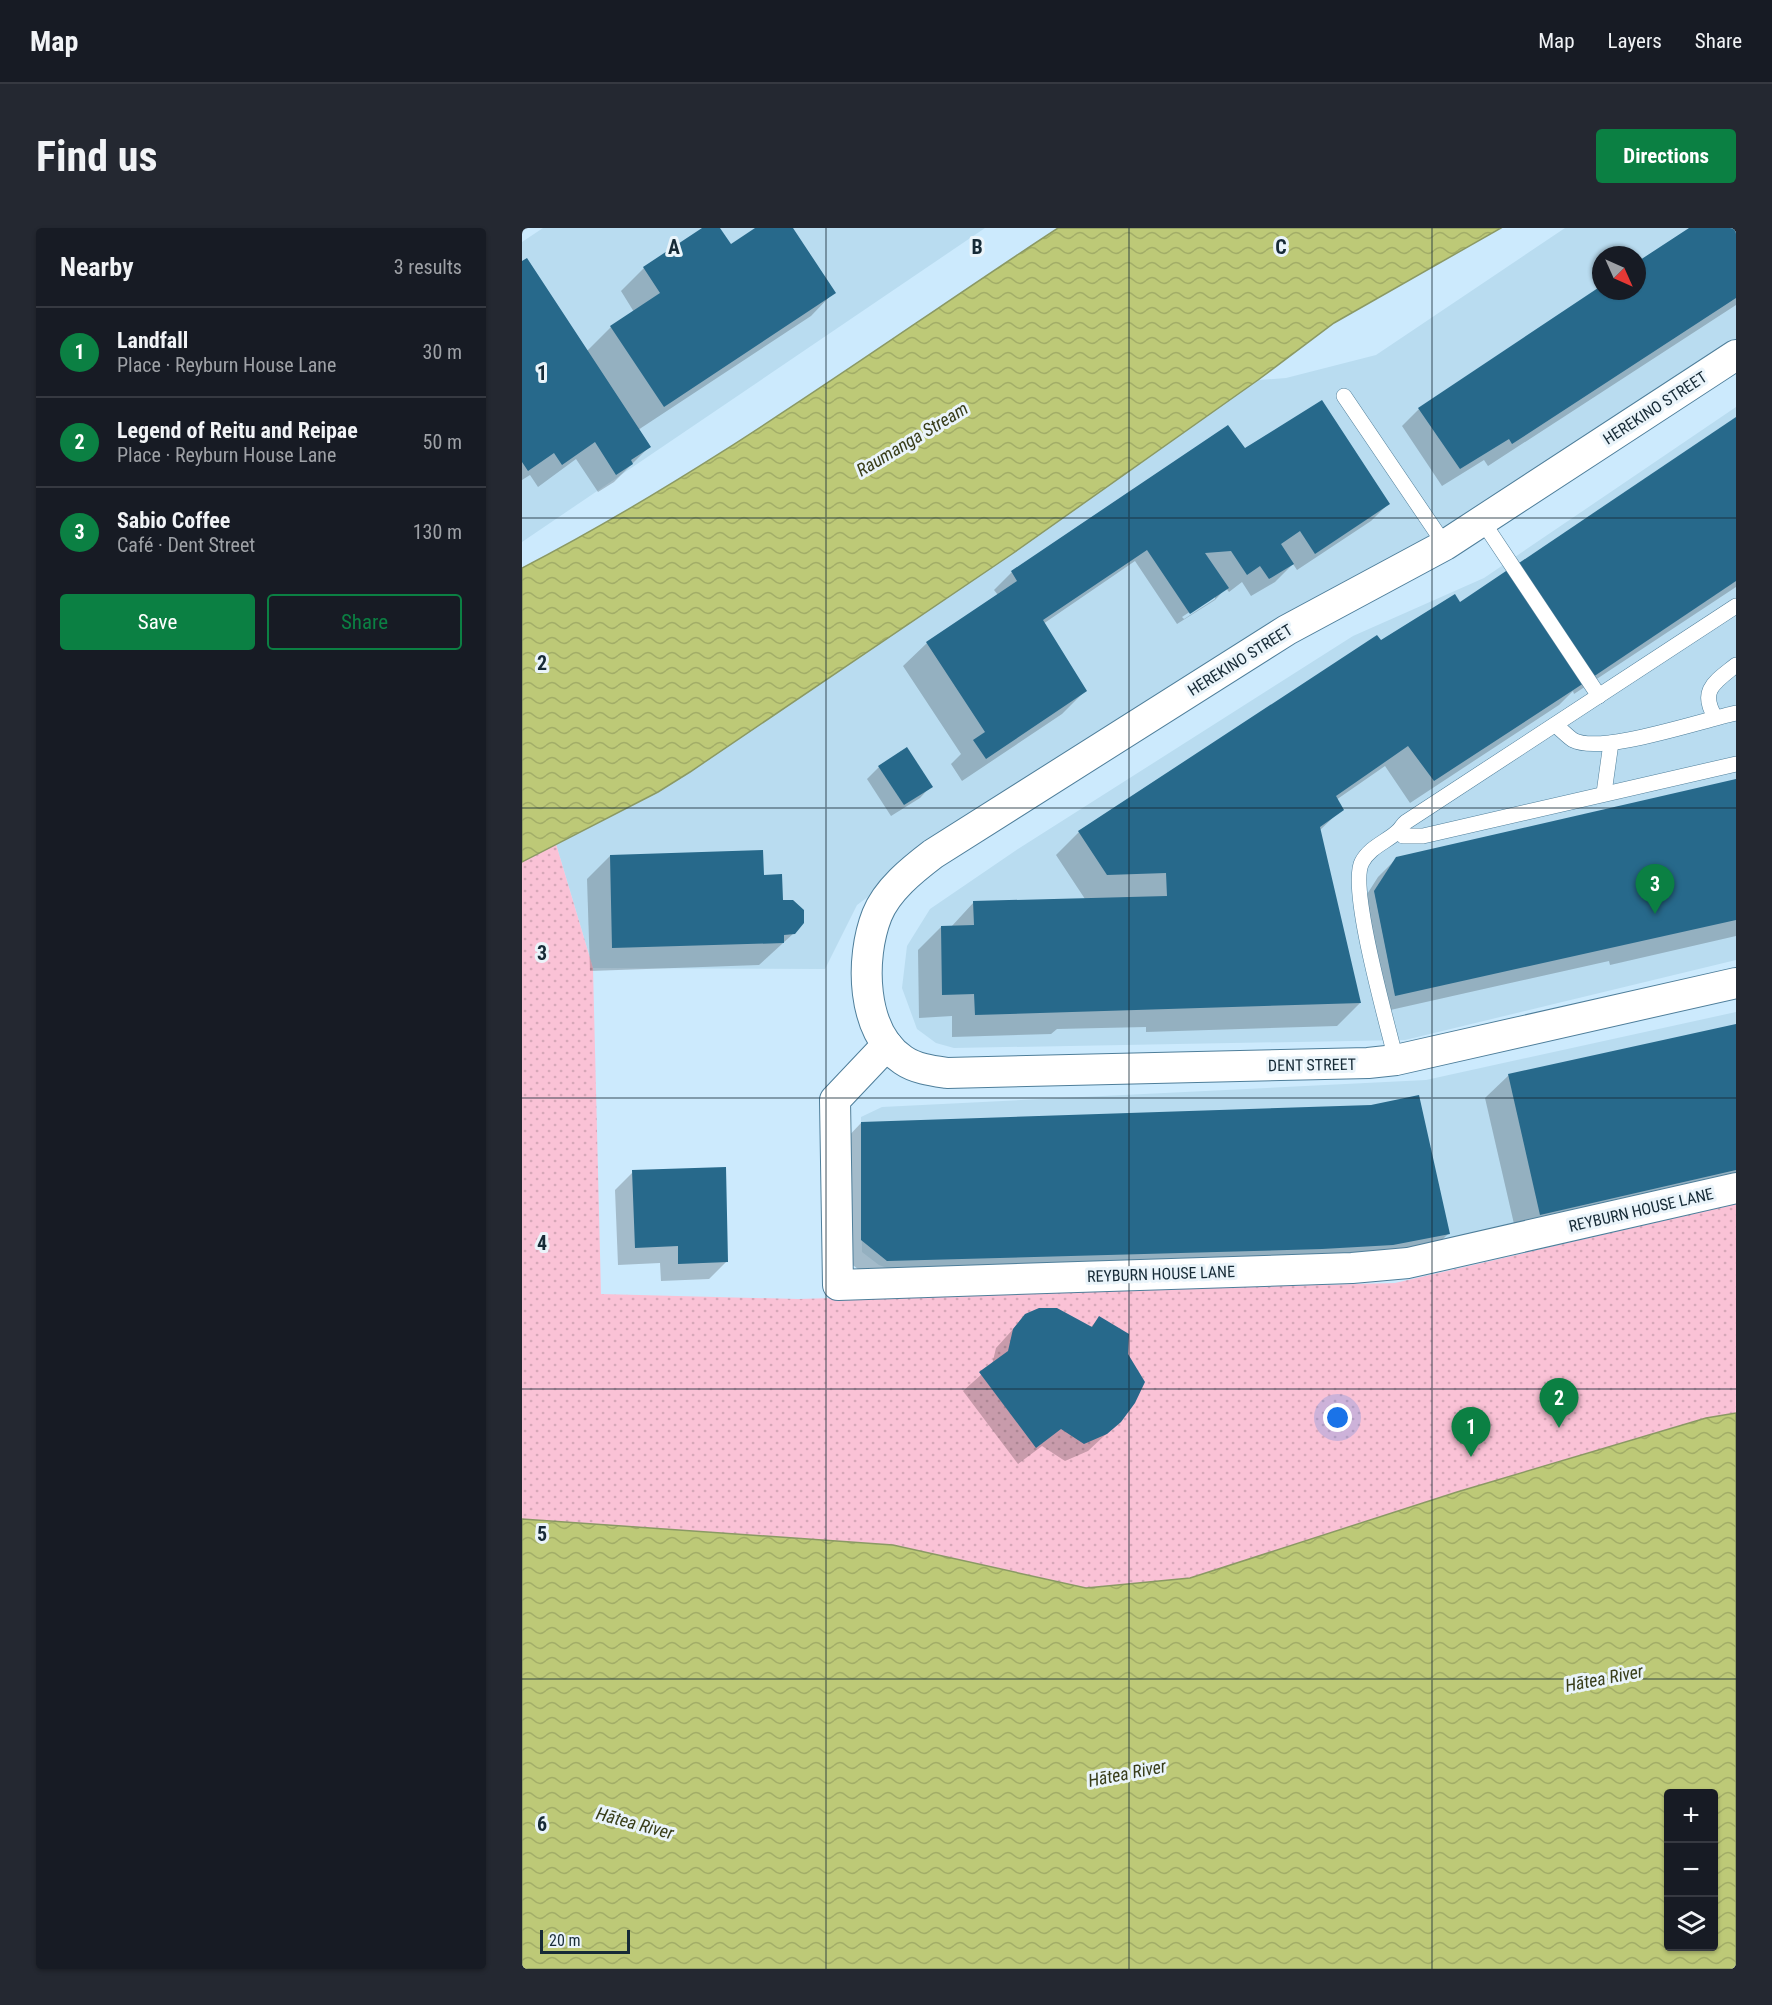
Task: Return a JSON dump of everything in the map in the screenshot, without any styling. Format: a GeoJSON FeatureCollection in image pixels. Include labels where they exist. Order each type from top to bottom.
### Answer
{"type":"FeatureCollection","features":[{"type":"Feature","properties":{"kind":"street","name":"HEREKINO STREET"},"geometry":{"type":"LineString","coordinates":[[887,1046],[878,1030],[870,1002],[869,942],[878,913],[892,891],[911,871],[943,847],[1287,630],[1446,545],[1483,522],[1736,355]]}},
{"type":"Feature","properties":{"kind":"street","name":"DENT STREET"},"geometry":{"type":"LineString","coordinates":[[887,1046],[905,1062],[922,1069],[948,1073],[1368,1064],[1396,1060],[1736,983]]}},
{"type":"Feature","properties":{"kind":"street","name":"REYBURN HOUSE LANE"},"geometry":{"type":"LineString","coordinates":[[887,1046],[835,1100],[838,1285],[1352,1268],[1408,1263],[1736,1188]]}},
{"type":"Feature","properties":{"kind":"lane"},"geometry":{"type":"LineString","coordinates":[[1344,396],[1446,545]]}},
{"type":"Feature","properties":{"kind":"lane"},"geometry":{"type":"LineString","coordinates":[[1483,522],[1599,696]]}},
{"type":"Feature","properties":{"kind":"lane"},"geometry":{"type":"LineString","coordinates":[[1396,1060],[1361,908],[1358,880],[1362,862],[1377,845],[1399,831],[1406,822],[1736,606]]}},
{"type":"Feature","properties":{"kind":"lane"},"geometry":{"type":"LineString","coordinates":[[1715,717],[1707,703],[1708,694],[1715,682],[1736,665]]}},
{"type":"Feature","properties":{"kind":"lane"},"geometry":{"type":"LineString","coordinates":[[1555,725],[1573,740],[1588,744],[1611,744],[1736,713]]}},
{"type":"Feature","properties":{"kind":"lane"},"geometry":{"type":"LineString","coordinates":[[1604,793],[1611,744]]}},
{"type":"Feature","properties":{"kind":"lane"},"geometry":{"type":"LineString","coordinates":[[1399,831],[1403,836],[1423,836],[1736,764]]}},
{"type":"Feature","properties":{"kind":"shaded area"},"geometry":{"type":"Polygon","coordinates":[[[543,228],[985,228],[522,542],[522,242],[543,228]]]}},
{"type":"Feature","properties":{"kind":"shaded area"},"geometry":{"type":"Polygon","coordinates":[[[1565,228],[1736,228],[1736,344],[950,836],[857,905],[825,969],[593,968],[556,844],[658,792],[690,772],[1012,554],[1258,380],[1286,378],[1376,355],[1565,228]]]}},
{"type":"Feature","properties":{"kind":"shaded area"},"geometry":{"type":"Polygon","coordinates":[[[1736,407],[1736,960],[1405,1040],[954,1048],[936,1043],[917,1029],[902,988],[907,946],[930,909],[1015,851],[1353,636],[1484,578],[1736,407]]]}},
{"type":"Feature","properties":{"kind":"shaded area"},"geometry":{"type":"Polygon","coordinates":[[[556,844],[593,968],[601,1294],[798,1299],[1395,1283],[1736,1204],[1736,1413],[1190,1578],[1086,1588],[893,1545],[522,1519],[522,862],[556,844]]]}},
{"type":"Feature","properties":{"kind":"shaded area"},"geometry":{"type":"Polygon","coordinates":[[[1736,1012],[1736,1186],[1457,1249],[899,1272],[879,1265],[862,1252],[861,1117],[882,1107],[1426,1080],[1736,1012]]]}},
{"type":"Feature","properties":{"kind":"water","name":"Raumanga Stream"},"geometry":{"type":"Polygon","coordinates":[[[1058,228],[1501,228],[1334,323],[1258,380],[1012,554],[690,772],[658,792],[522,862],[522,568],[592,530],[728,448],[1058,228]]]}},
{"type":"Feature","properties":{"kind":"water","name":"Hātea River"},"geometry":{"type":"Polygon","coordinates":[[[1736,1413],[1736,1969],[522,1969],[522,1519],[893,1545],[1086,1588],[1190,1578],[1457,1492],[1706,1418],[1736,1413]]]}},
{"type":"Feature","properties":{"kind":"building"},"geometry":{"type":"Polygon","coordinates":[[[702,228],[720,228],[731,244],[755,228],[793,228],[836,293],[664,407],[610,326],[660,293],[643,267],[702,228]]]}},
{"type":"Feature","properties":{"kind":"building"},"geometry":{"type":"Polygon","coordinates":[[[1689,228],[1736,228],[1736,298],[1512,444],[1509,439],[1460,469],[1418,408],[1592,292],[1592,300],[1646,300],[1646,256],[1689,228]]]}},
{"type":"Feature","properties":{"kind":"building"},"geometry":{"type":"Polygon","coordinates":[[[527,258],[651,447],[631,460],[633,464],[616,475],[595,442],[562,465],[554,453],[528,471],[522,462],[522,261],[527,258]]]}},
{"type":"Feature","properties":{"kind":"building"},"geometry":{"type":"Polygon","coordinates":[[[1322,400],[1390,504],[1315,554],[1300,531],[1281,544],[1294,564],[1269,579],[1260,566],[1247,575],[1231,551],[1205,553],[1229,588],[1190,614],[1147,550],[1043,620],[1087,691],[986,759],[973,740],[985,732],[926,642],[1017,581],[1011,571],[1228,425],[1245,448],[1322,400]]]}},
{"type":"Feature","properties":{"kind":"building"},"geometry":{"type":"Polygon","coordinates":[[[1736,417],[1736,581],[1593,677],[1519,563],[1736,417]]]}},
{"type":"Feature","properties":{"kind":"building"},"geometry":{"type":"Polygon","coordinates":[[[1509,569],[1584,683],[1434,781],[1408,746],[1336,796],[1344,810],[1320,827],[1361,1003],[975,1015],[974,994],[942,995],[941,926],[974,925],[973,901],[1167,896],[1166,873],[1107,875],[1078,831],[1377,635],[1381,640],[1455,594],[1460,602],[1509,569]]]}},
{"type":"Feature","properties":{"kind":"building"},"geometry":{"type":"Polygon","coordinates":[[[907,747],[933,787],[904,805],[878,766],[907,747]]]}},
{"type":"Feature","properties":{"kind":"building"},"geometry":{"type":"Polygon","coordinates":[[[1736,779],[1736,920],[1395,996],[1374,891],[1396,857],[1736,779]]]}},
{"type":"Feature","properties":{"kind":"building"},"geometry":{"type":"Polygon","coordinates":[[[763,850],[764,875],[782,874],[783,900],[793,900],[804,910],[804,923],[795,934],[784,935],[784,943],[612,948],[610,855],[763,850]]]}},
{"type":"Feature","properties":{"kind":"building"},"geometry":{"type":"Polygon","coordinates":[[[1736,1024],[1736,1170],[1540,1215],[1508,1074],[1736,1024]]]}},
{"type":"Feature","properties":{"kind":"building"},"geometry":{"type":"Polygon","coordinates":[[[1419,1095],[1450,1234],[1393,1245],[1322,1249],[887,1261],[861,1240],[861,1122],[1371,1105],[1419,1095]]]}},
{"type":"Feature","properties":{"kind":"building"},"geometry":{"type":"Polygon","coordinates":[[[726,1167],[728,1262],[678,1264],[678,1246],[635,1248],[632,1170],[726,1167]]]}},
{"type":"Feature","properties":{"kind":"building"},"geometry":{"type":"Polygon","coordinates":[[[1039,1308],[1057,1308],[1092,1327],[1099,1316],[1129,1334],[1128,1354],[1145,1382],[1135,1403],[1121,1422],[1107,1434],[1084,1444],[1061,1429],[1036,1448],[979,1372],[1008,1351],[1013,1329],[1025,1314],[1039,1308]]]}},
{"type":"Feature","properties":{"kind":"place","name":"Sabio Coffee"},"geometry":{"type":"Point","coordinates":[1655,914]}},
{"type":"Feature","properties":{"kind":"place","name":"Legend of Reitu and Reipae"},"geometry":{"type":"Point","coordinates":[1559,1428]}},
{"type":"Feature","properties":{"kind":"place","name":"Landfall"},"geometry":{"type":"Point","coordinates":[1471,1457]}}]}
